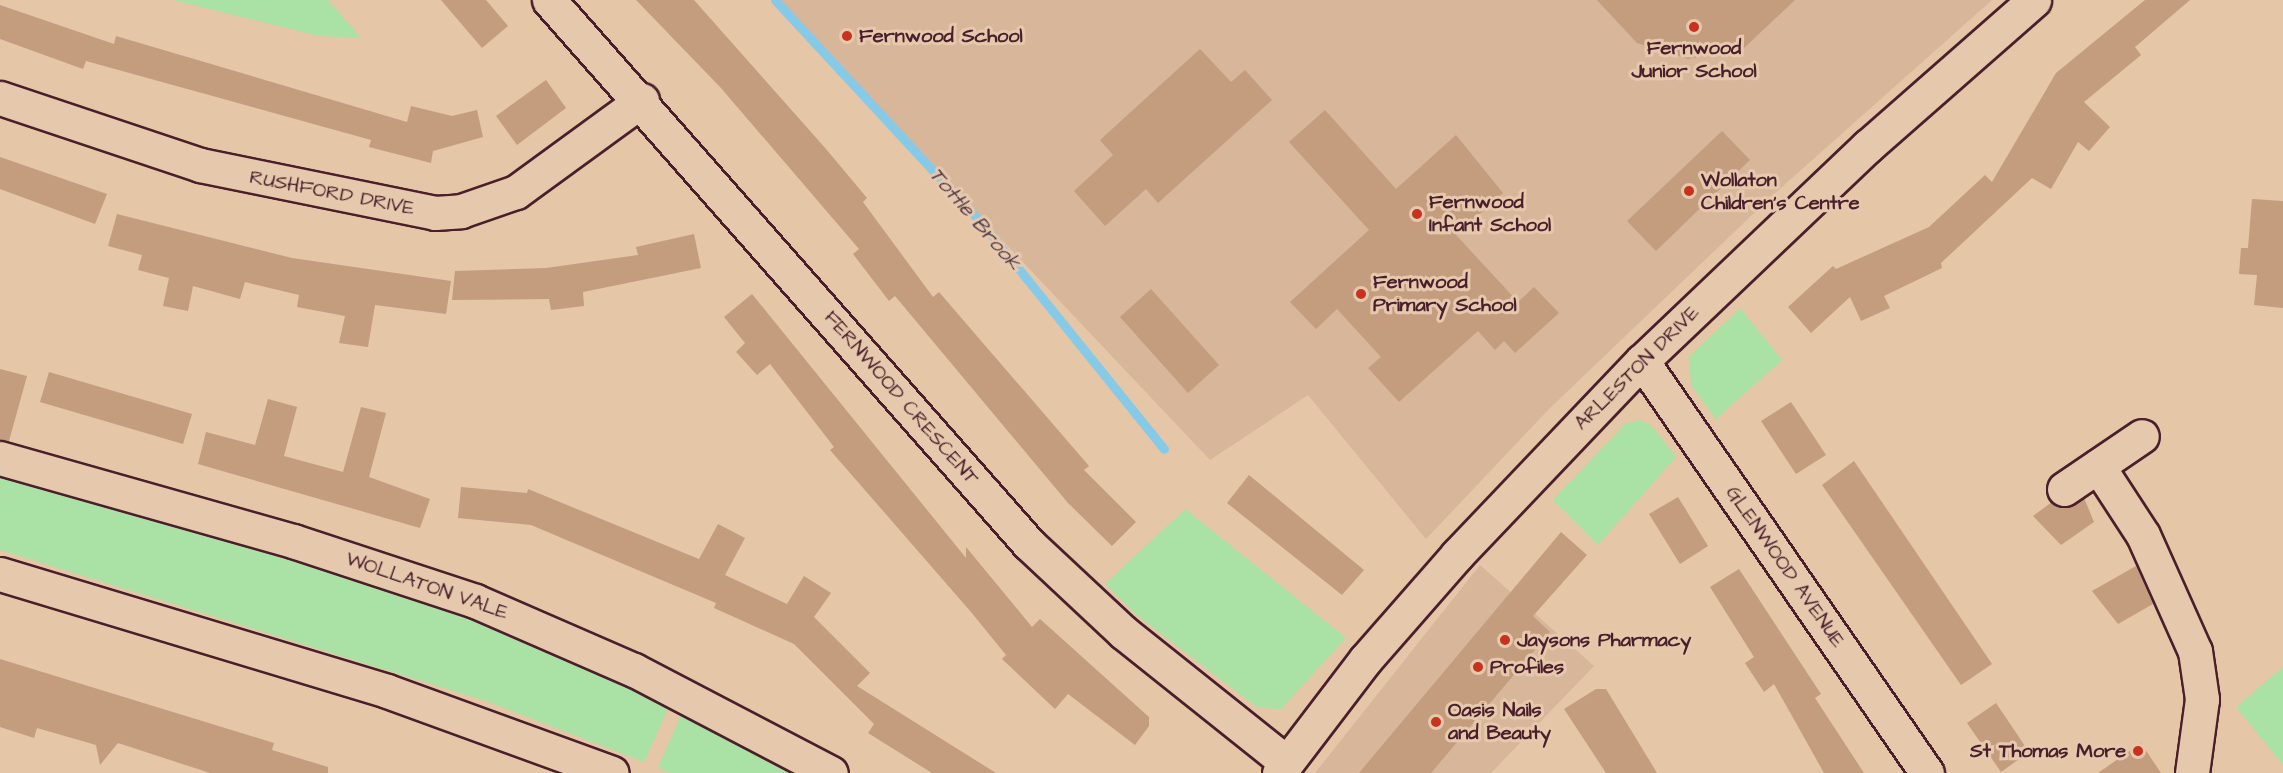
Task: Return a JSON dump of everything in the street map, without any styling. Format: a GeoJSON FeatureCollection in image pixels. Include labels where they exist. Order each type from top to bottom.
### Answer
{"type":"FeatureCollection","features":[{"type":"Feature","properties":{"kind":"street","name":"FERNWOOD CRESCENT"},"geometry":{"type":"LineString","coordinates":[[549,0],[642,100],[1029,544],[1123,632],[1282,767]]}},
{"type":"Feature","properties":{"kind":"street","name":"ARLESTON DRIVE"},"geometry":{"type":"LineString","coordinates":[[1282,767],[1457,555],[1642,361],[1868,146],[2034,0]]}},
{"type":"Feature","properties":{"kind":"street","name":"RUSHFORD DRIVE"},"geometry":{"type":"LineString","coordinates":[[0,98],[200,165],[435,213],[461,211],[516,192],[642,100]]}},
{"type":"Feature","properties":{"kind":"street","name":"GLENWOOD AVENUE"},"geometry":{"type":"LineString","coordinates":[[1642,361],[1927,773]]}},
{"type":"Feature","properties":{"kind":"street"},"geometry":{"type":"LineString","coordinates":[[2064,489],[2142,436]]}},
{"type":"Feature","properties":{"kind":"street","name":"WOLLATON VALE"},"geometry":{"type":"LineString","coordinates":[[0,459],[326,551],[475,601],[634,670],[831,773]]}},
{"type":"Feature","properties":{"kind":"street"},"geometry":{"type":"LineString","coordinates":[[2098,466],[2143,535],[2195,651],[2202,699],[2192,773]]}},
{"type":"Feature","properties":{"kind":"street"},"geometry":{"type":"LineString","coordinates":[[0,574],[387,691],[612,773]]}},
{"type":"Feature","properties":{"kind":"shaded area","name":"Fernwood Primary School"},"geometry":{"type":"Polygon","coordinates":[[[775,0],[1992,0],[1774,194],[1549,409],[1426,539],[1308,395],[1210,460],[775,0]]]}},
{"type":"Feature","properties":{"kind":"shaded area"},"geometry":{"type":"Polygon","coordinates":[[[1480,565],[1594,666],[1491,773],[1315,773],[1480,565]]]}},
{"type":"Feature","properties":{"kind":"green space"},"geometry":{"type":"Polygon","coordinates":[[[173,0],[328,0],[361,38],[319,36],[173,0]]]}},
{"type":"Feature","properties":{"kind":"green space"},"geometry":{"type":"Polygon","coordinates":[[[1740,308],[1782,360],[1716,419],[1691,385],[1689,357],[1740,308]]]}},
{"type":"Feature","properties":{"kind":"green space"},"geometry":{"type":"Polygon","coordinates":[[[1641,420],[1652,426],[1676,457],[1598,545],[1553,500],[1626,423],[1641,420]]]}},
{"type":"Feature","properties":{"kind":"green space"},"geometry":{"type":"Polygon","coordinates":[[[0,471],[426,598],[671,702],[644,762],[486,701],[0,550],[0,471]]]}},
{"type":"Feature","properties":{"kind":"green space"},"geometry":{"type":"Polygon","coordinates":[[[1185,509],[1346,638],[1281,709],[1258,708],[1139,617],[1105,584],[1185,509]]]}},
{"type":"Feature","properties":{"kind":"green space"},"geometry":{"type":"Polygon","coordinates":[[[2283,667],[2283,765],[2236,707],[2283,667]]]}},
{"type":"Feature","properties":{"kind":"green space"},"geometry":{"type":"Polygon","coordinates":[[[683,710],[803,773],[670,773],[658,768],[683,710]]]}},
{"type":"Feature","properties":{"kind":"building"},"geometry":{"type":"Polygon","coordinates":[[[441,0],[486,0],[508,26],[482,48],[441,0]]]}},
{"type":"Feature","properties":{"kind":"building"},"geometry":{"type":"Polygon","coordinates":[[[636,0],[694,0],[826,149],[867,198],[863,202],[933,297],[939,292],[1089,466],[1084,470],[1136,522],[1112,546],[1068,503],[895,296],[889,301],[853,254],[859,249],[721,88],[636,0]]]}},
{"type":"Feature","properties":{"kind":"building","name":"Fernwood Junior School"},"geometry":{"type":"Polygon","coordinates":[[[1597,0],[1795,0],[1744,48],[1688,59],[1637,43],[1597,0]]]}},
{"type":"Feature","properties":{"kind":"building"},"geometry":{"type":"Polygon","coordinates":[[[2145,0],[2190,0],[2135,47],[2141,55],[2084,102],[2110,127],[2089,151],[2078,142],[2051,189],[2032,178],[1941,263],[1942,268],[1884,296],[1890,308],[1861,321],[1850,297],[1811,333],[1788,307],[1833,266],[1836,269],[1929,227],[1985,175],[1992,182],[2056,73],[2145,0]]]}},
{"type":"Feature","properties":{"kind":"building"},"geometry":{"type":"Polygon","coordinates":[[[0,5],[114,44],[116,36],[407,122],[411,106],[452,116],[477,110],[483,137],[433,151],[431,163],[369,147],[371,140],[86,61],[83,69],[0,39],[0,5]]]}},
{"type":"Feature","properties":{"kind":"building"},"geometry":{"type":"Polygon","coordinates":[[[1200,49],[1231,82],[1245,70],[1272,100],[1158,203],[1146,189],[1105,226],[1074,191],[1113,155],[1100,140],[1200,49]]]}},
{"type":"Feature","properties":{"kind":"building"},"geometry":{"type":"Polygon","coordinates":[[[546,80],[566,108],[517,145],[496,116],[546,80]]]}},
{"type":"Feature","properties":{"kind":"building","name":"Fernwood Infant School"},"geometry":{"type":"Polygon","coordinates":[[[1325,110],[1396,189],[1456,135],[1503,193],[1456,235],[1518,302],[1534,287],[1559,313],[1515,353],[1504,341],[1495,350],[1478,331],[1399,402],[1368,368],[1381,357],[1337,309],[1316,329],[1290,302],[1369,230],[1289,142],[1325,110]]]}},
{"type":"Feature","properties":{"kind":"building","name":"Wollaton Children's Centre"},"geometry":{"type":"Polygon","coordinates":[[[1722,131],[1750,160],[1656,251],[1627,221],[1722,131]]]}},
{"type":"Feature","properties":{"kind":"building"},"geometry":{"type":"Polygon","coordinates":[[[0,157],[107,194],[95,224],[0,189],[0,157]]]}},
{"type":"Feature","properties":{"kind":"building"},"geometry":{"type":"Polygon","coordinates":[[[2252,199],[2283,201],[2283,308],[2254,305],[2257,275],[2239,274],[2241,248],[2248,248],[2252,199]]]}},
{"type":"Feature","properties":{"kind":"building"},"geometry":{"type":"Polygon","coordinates":[[[117,214],[292,258],[451,281],[446,314],[375,305],[368,347],[339,343],[345,316],[297,307],[299,295],[245,282],[240,299],[193,286],[188,311],[163,306],[169,278],[138,270],[142,255],[108,246],[117,214]]]}},
{"type":"Feature","properties":{"kind":"building"},"geometry":{"type":"Polygon","coordinates":[[[694,234],[701,268],[583,292],[584,306],[551,310],[549,299],[452,300],[455,271],[546,268],[638,255],[636,247],[694,234]]]}},
{"type":"Feature","properties":{"kind":"building"},"geometry":{"type":"Polygon","coordinates":[[[1151,289],[1219,365],[1188,393],[1120,317],[1151,289]]]}},
{"type":"Feature","properties":{"kind":"building"},"geometry":{"type":"Polygon","coordinates":[[[752,294],[966,558],[966,547],[1032,627],[1040,619],[1149,717],[1149,726],[1135,745],[1068,694],[1055,709],[1002,659],[1006,655],[971,612],[830,450],[834,447],[770,364],[757,375],[736,352],[745,343],[724,317],[752,294]]]}},
{"type":"Feature","properties":{"kind":"building"},"geometry":{"type":"Polygon","coordinates":[[[0,369],[27,376],[9,441],[0,440],[0,369]]]}},
{"type":"Feature","properties":{"kind":"building"},"geometry":{"type":"Polygon","coordinates":[[[49,372],[192,414],[183,444],[40,402],[49,372]]]}},
{"type":"Feature","properties":{"kind":"building"},"geometry":{"type":"Polygon","coordinates":[[[268,399],[297,407],[284,456],[343,472],[361,407],[386,413],[369,477],[430,499],[420,528],[198,464],[206,432],[255,445],[268,399]]]}},
{"type":"Feature","properties":{"kind":"building"},"geometry":{"type":"Polygon","coordinates":[[[1791,402],[1826,455],[1796,474],[1761,421],[1791,402]]]}},
{"type":"Feature","properties":{"kind":"building"},"geometry":{"type":"Polygon","coordinates":[[[1854,461],[1992,664],[1961,685],[1822,485],[1854,461]]]}},
{"type":"Feature","properties":{"kind":"building"},"geometry":{"type":"Polygon","coordinates":[[[1249,475],[1364,570],[1342,595],[1227,503],[1249,475]]]}},
{"type":"Feature","properties":{"kind":"building"},"geometry":{"type":"Polygon","coordinates":[[[461,487],[527,493],[528,489],[699,559],[718,524],[745,538],[725,575],[787,604],[804,576],[831,593],[814,617],[870,673],[857,686],[996,773],[932,773],[868,733],[874,724],[794,644],[714,608],[716,603],[531,525],[458,518],[461,487]]]}},
{"type":"Feature","properties":{"kind":"building"},"geometry":{"type":"Polygon","coordinates":[[[1678,497],[1708,546],[1680,564],[1649,514],[1678,497]]]}},
{"type":"Feature","properties":{"kind":"building"},"geometry":{"type":"Polygon","coordinates":[[[2084,498],[2094,522],[2061,545],[2033,516],[2052,502],[2066,508],[2084,498]]]}},
{"type":"Feature","properties":{"kind":"building"},"geometry":{"type":"Polygon","coordinates":[[[1561,532],[1587,555],[1533,616],[1550,632],[1431,773],[1359,773],[1561,532]]]}},
{"type":"Feature","properties":{"kind":"building"},"geometry":{"type":"Polygon","coordinates":[[[2136,566],[2153,604],[2118,624],[2092,591],[2136,566]]]}},
{"type":"Feature","properties":{"kind":"building"},"geometry":{"type":"Polygon","coordinates":[[[1739,569],[1821,694],[1815,698],[1864,773],[1824,773],[1774,684],[1764,692],[1745,663],[1754,657],[1710,587],[1739,569]]]}},
{"type":"Feature","properties":{"kind":"building"},"geometry":{"type":"Polygon","coordinates":[[[0,659],[274,743],[272,750],[328,767],[328,773],[210,773],[118,743],[100,765],[96,745],[37,728],[34,738],[0,727],[0,659]]]}},
{"type":"Feature","properties":{"kind":"building"},"geometry":{"type":"Polygon","coordinates":[[[1596,689],[1606,689],[1657,773],[1606,773],[1564,709],[1596,689]]]}},
{"type":"Feature","properties":{"kind":"building"},"geometry":{"type":"Polygon","coordinates":[[[1996,703],[2029,752],[2001,772],[1967,723],[1996,703]]]}},
{"type":"Feature","properties":{"kind":"building","name":"St Thomas More"},"geometry":{"type":"Polygon","coordinates":[[[2141,743],[2161,773],[2098,773],[2141,743]]]}},
{"type":"Feature","properties":{"kind":"waterway","name":"Tottle Brook"},"geometry":{"type":"LineString","coordinates":[[775,0],[985,227],[1164,449]]}},
{"type":"Feature","properties":{"kind":"place","name":"Fernwood Junior School"},"geometry":{"type":"Point","coordinates":[1694,27]}},
{"type":"Feature","properties":{"kind":"place","name":"Fernwood School"},"geometry":{"type":"Point","coordinates":[847,36]}},
{"type":"Feature","properties":{"kind":"place","name":"Wollaton Children's Centre"},"geometry":{"type":"Point","coordinates":[1689,191]}},
{"type":"Feature","properties":{"kind":"place","name":"Fernwood Infant School"},"geometry":{"type":"Point","coordinates":[1417,214]}},
{"type":"Feature","properties":{"kind":"place","name":"Fernwood Primary School"},"geometry":{"type":"Point","coordinates":[1361,294]}},
{"type":"Feature","properties":{"kind":"place","name":"Jaysons Pharmacy"},"geometry":{"type":"Point","coordinates":[1505,640]}},
{"type":"Feature","properties":{"kind":"place","name":"Profiles"},"geometry":{"type":"Point","coordinates":[1478,667]}},
{"type":"Feature","properties":{"kind":"place","name":"Oasis Nails and Beauty"},"geometry":{"type":"Point","coordinates":[1436,722]}},
{"type":"Feature","properties":{"kind":"place","name":"St Thomas More"},"geometry":{"type":"Point","coordinates":[2138,751]}}]}
